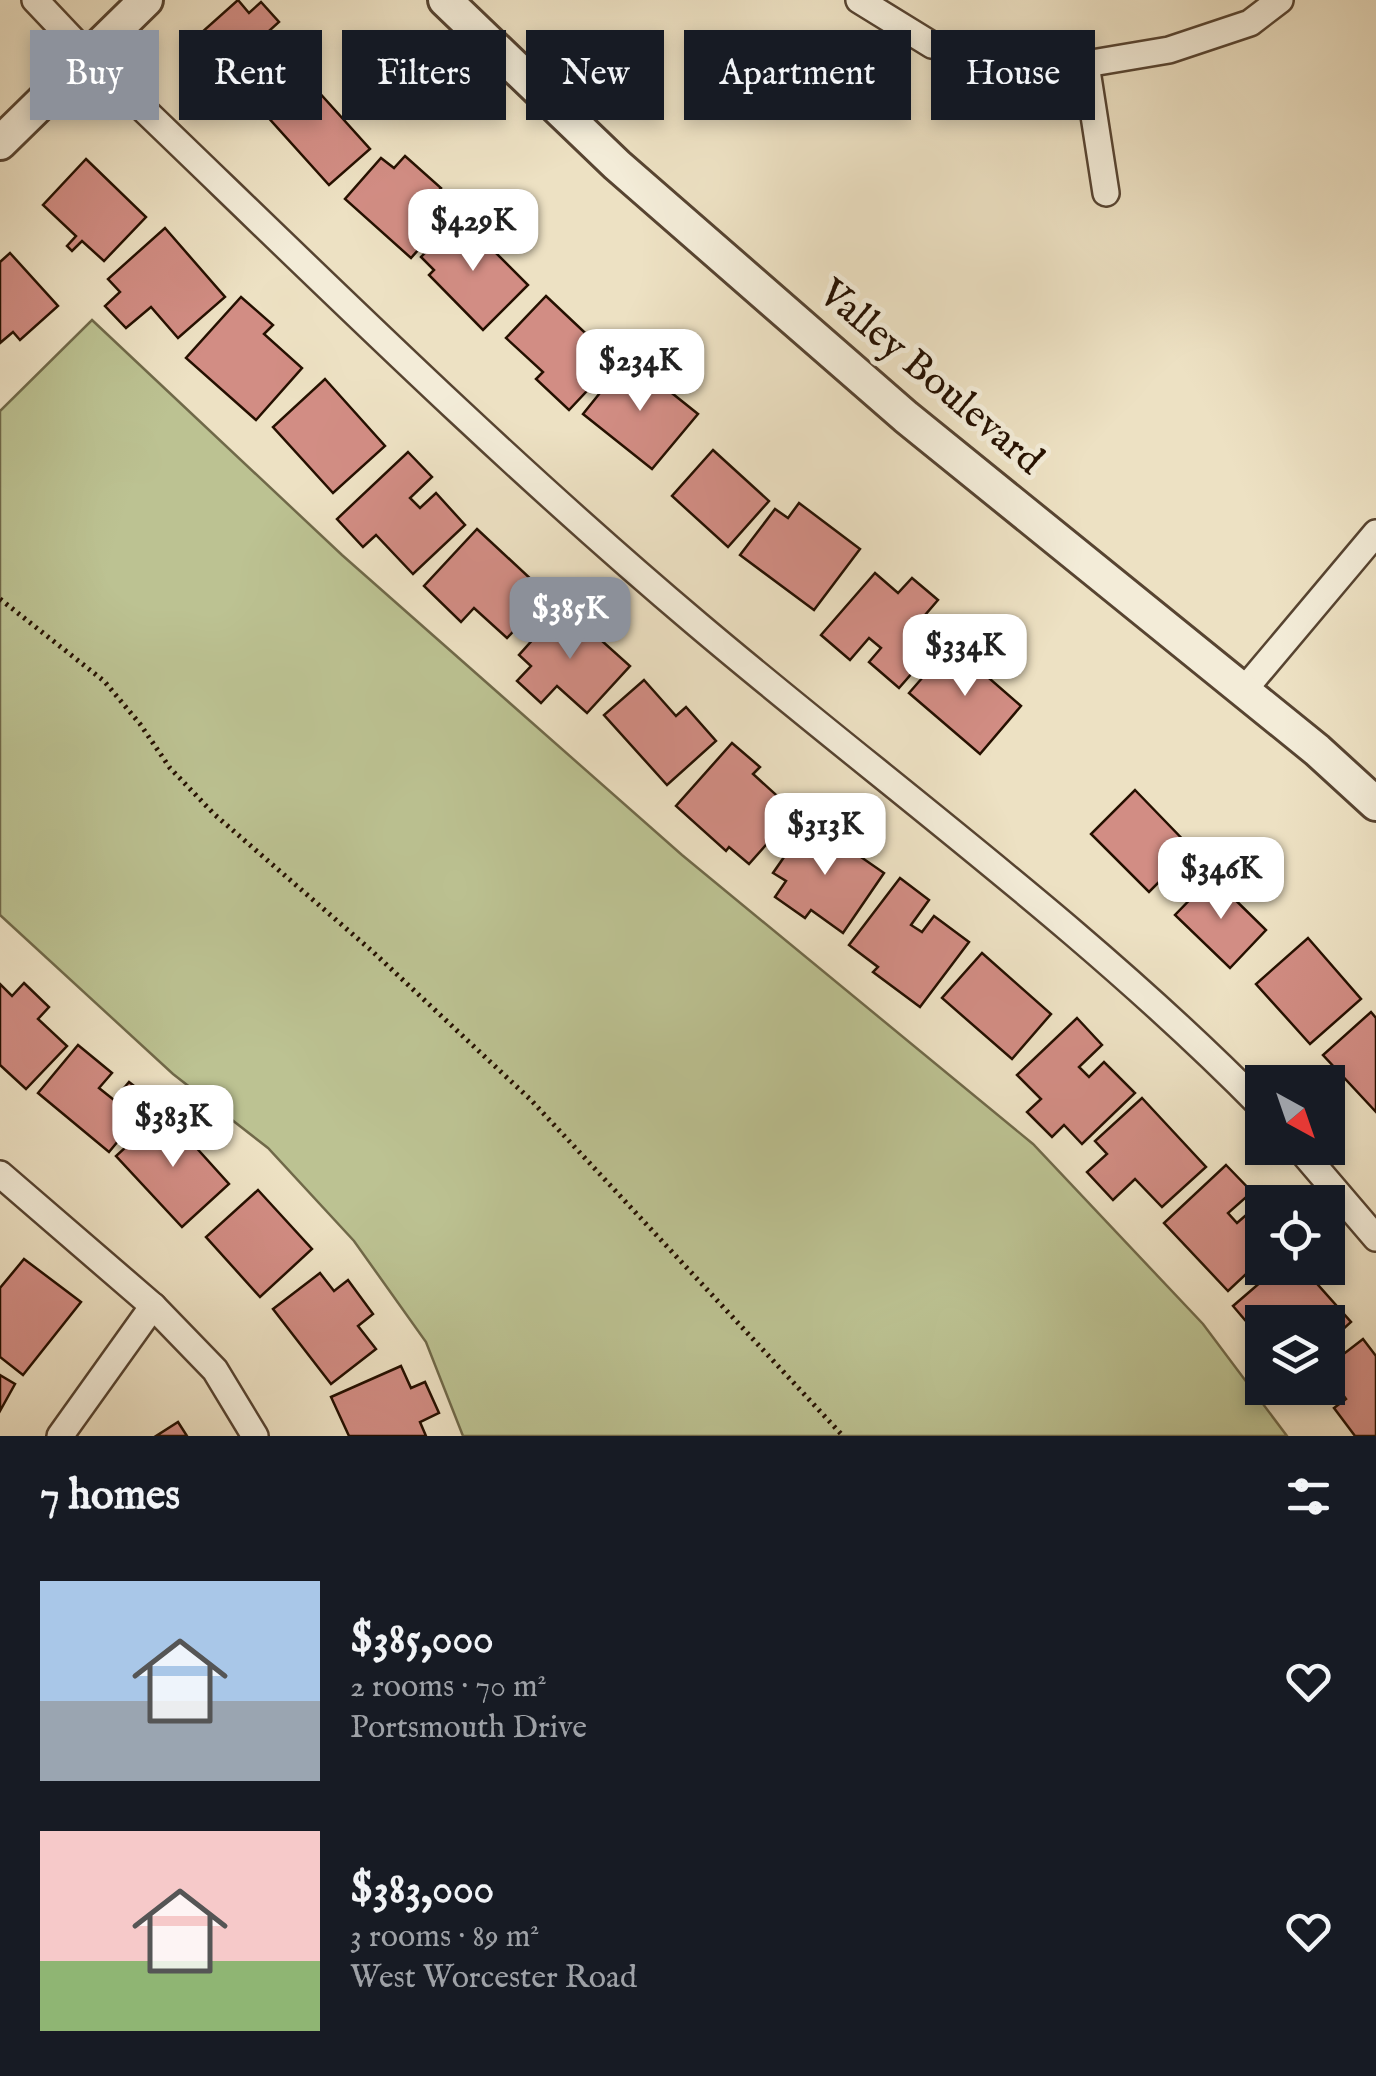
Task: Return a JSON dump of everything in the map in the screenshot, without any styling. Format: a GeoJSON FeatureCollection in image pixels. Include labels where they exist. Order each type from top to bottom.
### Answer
{"type":"FeatureCollection","features":[{"type":"Feature","properties":{"kind":"street"},"geometry":{"type":"LineString","coordinates":[[35,0],[63,30]]}},
{"type":"Feature","properties":{"kind":"street"},"geometry":{"type":"LineString","coordinates":[[116,30],[146,0]]}},
{"type":"Feature","properties":{"kind":"street","name":"Valley Boulevard"},"geometry":{"type":"LineString","coordinates":[[444,0],[616,164],[906,417],[1244,690],[1376,804]]}},
{"type":"Feature","properties":{"kind":"street"},"geometry":{"type":"LineString","coordinates":[[859,0],[931,44]]}},
{"type":"Feature","properties":{"kind":"street"},"geometry":{"type":"LineString","coordinates":[[1095,62],[1170,50],[1250,23],[1280,0]]}},
{"type":"Feature","properties":{"kind":"street"},"geometry":{"type":"LineString","coordinates":[[0,143],[30,114]]}},
{"type":"Feature","properties":{"kind":"street"},"geometry":{"type":"LineString","coordinates":[[156,120],[590,531],[698,625],[1118,969],[1245,1090]]}},
{"type":"Feature","properties":{"kind":"street"},"geometry":{"type":"LineString","coordinates":[[1095,120],[1106,193]]}},
{"type":"Feature","properties":{"kind":"street"},"geometry":{"type":"LineString","coordinates":[[1244,690],[1376,533]]}},
{"type":"Feature","properties":{"kind":"street"},"geometry":{"type":"LineString","coordinates":[[1314,1165],[1376,1238]]}},
{"type":"Feature","properties":{"kind":"street"},"geometry":{"type":"LineString","coordinates":[[0,1174],[153,1306],[215,1370],[254,1436]]}},
{"type":"Feature","properties":{"kind":"street"},"geometry":{"type":"LineString","coordinates":[[60,1436],[153,1306]]}},
{"type":"Feature","properties":{"kind":"path"},"geometry":{"type":"LineString","coordinates":[[0,599],[104,681],[170,768],[214,814],[372,951],[531,1100],[843,1436]]}},
{"type":"Feature","properties":{"kind":"green space"},"geometry":{"type":"Polygon","coordinates":[[[92,320],[342,555],[682,855],[1033,1144],[1203,1324],[1245,1380],[1245,1405],[1264,1405],[1287,1436],[463,1436],[426,1342],[354,1241],[268,1148],[173,1074],[0,915],[0,411],[92,320]]]}},
{"type":"Feature","properties":{"kind":"building"},"geometry":{"type":"Polygon","coordinates":[[[238,0],[249,13],[261,2],[279,22],[270,30],[204,30],[238,0]]]}},
{"type":"Feature","properties":{"kind":"building"},"geometry":{"type":"Polygon","coordinates":[[[322,96],[370,149],[329,185],[270,120],[322,120],[322,96]]]}},
{"type":"Feature","properties":{"kind":"building"},"geometry":{"type":"Polygon","coordinates":[[[405,156],[441,188],[432,198],[450,214],[411,258],[345,199],[381,158],[394,168],[405,156]]]}},
{"type":"Feature","properties":{"kind":"building"},"geometry":{"type":"Polygon","coordinates":[[[86,159],[146,217],[104,261],[82,241],[72,251],[67,246],[76,236],[43,205],[86,159]]]}},
{"type":"Feature","properties":{"kind":"building"},"geometry":{"type":"Polygon","coordinates":[[[460,217],[528,285],[483,330],[429,275],[434,270],[421,257],[460,217]]]}},
{"type":"Feature","properties":{"kind":"building"},"geometry":{"type":"Polygon","coordinates":[[[165,228],[225,297],[178,338],[151,307],[126,328],[105,306],[120,292],[108,279],[165,228]]]}},
{"type":"Feature","properties":{"kind":"building"},"geometry":{"type":"Polygon","coordinates":[[[10,253],[58,306],[20,340],[13,332],[0,343],[0,262],[10,253]]]}},
{"type":"Feature","properties":{"kind":"building"},"geometry":{"type":"Polygon","coordinates":[[[546,296],[615,361],[569,410],[536,379],[543,372],[506,338],[546,296]]]}},
{"type":"Feature","properties":{"kind":"building"},"geometry":{"type":"Polygon","coordinates":[[[241,297],[273,325],[264,334],[302,368],[256,420],[186,358],[241,297]]]}},
{"type":"Feature","properties":{"kind":"building"},"geometry":{"type":"Polygon","coordinates":[[[628,358],[698,414],[652,469],[583,414],[628,358]]]}},
{"type":"Feature","properties":{"kind":"building"},"geometry":{"type":"Polygon","coordinates":[[[325,379],[385,446],[333,493],[273,427],[325,379]]]}},
{"type":"Feature","properties":{"kind":"building"},"geometry":{"type":"Polygon","coordinates":[[[713,450],[769,501],[728,547],[672,496],[713,450]]]}},
{"type":"Feature","properties":{"kind":"building"},"geometry":{"type":"Polygon","coordinates":[[[408,452],[432,477],[410,498],[420,508],[436,493],[465,525],[413,574],[376,535],[363,547],[337,519],[408,452]]]}},
{"type":"Feature","properties":{"kind":"building"},"geometry":{"type":"Polygon","coordinates":[[[799,503],[860,549],[814,610],[740,555],[775,509],[788,518],[799,503]]]}},
{"type":"Feature","properties":{"kind":"building"},"geometry":{"type":"Polygon","coordinates":[[[477,529],[548,595],[507,638],[474,608],[461,622],[424,586],[477,529]]]}},
{"type":"Feature","properties":{"kind":"building"},"geometry":{"type":"Polygon","coordinates":[[[875,573],[898,593],[912,578],[938,600],[926,614],[947,633],[899,688],[869,662],[881,648],[869,638],[850,660],[821,635],[875,573]]]}},
{"type":"Feature","properties":{"kind":"building"},"geometry":{"type":"Polygon","coordinates":[[[563,606],[630,666],[587,713],[557,686],[541,703],[517,681],[531,666],[519,655],[563,606]]]}},
{"type":"Feature","properties":{"kind":"building"},"geometry":{"type":"Polygon","coordinates":[[[951,645],[1021,706],[980,754],[909,693],[951,645]]]}},
{"type":"Feature","properties":{"kind":"building"},"geometry":{"type":"Polygon","coordinates":[[[644,680],[676,716],[686,707],[716,741],[667,785],[604,715],[644,680]]]}},
{"type":"Feature","properties":{"kind":"building"},"geometry":{"type":"Polygon","coordinates":[[[732,743],[760,767],[753,774],[795,812],[749,864],[729,847],[726,851],[676,806],[732,743]]]}},
{"type":"Feature","properties":{"kind":"building"},"geometry":{"type":"Polygon","coordinates":[[[1135,790],[1192,849],[1149,892],[1091,834],[1135,790]]]}},
{"type":"Feature","properties":{"kind":"building"},"geometry":{"type":"Polygon","coordinates":[[[809,821],[884,873],[843,933],[811,910],[805,918],[775,897],[786,881],[773,873],[809,821]]]}},
{"type":"Feature","properties":{"kind":"building"},"geometry":{"type":"Polygon","coordinates":[[[1212,877],[1266,930],[1230,968],[1175,915],[1212,877]]]}},
{"type":"Feature","properties":{"kind":"building"},"geometry":{"type":"Polygon","coordinates":[[[900,878],[929,900],[911,925],[922,932],[934,916],[969,942],[920,1007],[873,972],[878,967],[849,945],[900,878]]]}},
{"type":"Feature","properties":{"kind":"building"},"geometry":{"type":"Polygon","coordinates":[[[1308,938],[1361,999],[1310,1044],[1256,984],[1308,938]]]}},
{"type":"Feature","properties":{"kind":"building"},"geometry":{"type":"Polygon","coordinates":[[[982,953],[1051,1014],[1012,1059],[942,998],[982,953]]]}},
{"type":"Feature","properties":{"kind":"building"},"geometry":{"type":"Polygon","coordinates":[[[24,983],[49,1007],[38,1019],[67,1046],[26,1089],[0,1065],[0,984],[12,996],[24,983]]]}},
{"type":"Feature","properties":{"kind":"building"},"geometry":{"type":"Polygon","coordinates":[[[1371,1012],[1376,1018],[1376,1112],[1345,1079],[1345,1065],[1332,1065],[1323,1055],[1371,1012]]]}},
{"type":"Feature","properties":{"kind":"building"},"geometry":{"type":"Polygon","coordinates":[[[1077,1018],[1102,1045],[1079,1067],[1089,1077],[1104,1062],[1135,1093],[1082,1144],[1064,1125],[1052,1137],[1027,1112],[1041,1099],[1017,1075],[1077,1018]]]}},
{"type":"Feature","properties":{"kind":"building"},"geometry":{"type":"Polygon","coordinates":[[[78,1045],[112,1073],[99,1088],[114,1100],[129,1082],[152,1100],[109,1152],[38,1093],[78,1045]]]}},
{"type":"Feature","properties":{"kind":"building"},"geometry":{"type":"Polygon","coordinates":[[[1142,1098],[1206,1167],[1162,1207],[1135,1179],[1113,1200],[1087,1172],[1107,1154],[1095,1141],[1142,1098]]]}},
{"type":"Feature","properties":{"kind":"building"},"geometry":{"type":"Polygon","coordinates":[[[164,1112],[229,1184],[182,1227],[116,1156],[164,1112]]]}},
{"type":"Feature","properties":{"kind":"building"},"geometry":{"type":"Polygon","coordinates":[[[1226,1165],[1245,1185],[1245,1198],[1228,1213],[1237,1223],[1245,1216],[1245,1275],[1228,1291],[1164,1223],[1226,1165]]]}},
{"type":"Feature","properties":{"kind":"building"},"geometry":{"type":"Polygon","coordinates":[[[258,1190],[312,1249],[260,1297],[206,1237],[258,1190]]]}},
{"type":"Feature","properties":{"kind":"building"},"geometry":{"type":"Polygon","coordinates":[[[24,1259],[81,1302],[23,1375],[0,1357],[0,1288],[24,1259]]]}},
{"type":"Feature","properties":{"kind":"building"},"geometry":{"type":"Polygon","coordinates":[[[320,1273],[334,1291],[348,1280],[373,1314],[358,1326],[376,1349],[331,1384],[273,1309],[320,1273]]]}},
{"type":"Feature","properties":{"kind":"building"},"geometry":{"type":"Polygon","coordinates":[[[1257,1285],[1318,1285],[1336,1305],[1245,1305],[1245,1320],[1233,1306],[1257,1285]]]}},
{"type":"Feature","properties":{"kind":"building"},"geometry":{"type":"Polygon","coordinates":[[[1363,1339],[1376,1356],[1376,1436],[1355,1436],[1334,1408],[1345,1405],[1345,1353],[1363,1339]]]}},
{"type":"Feature","properties":{"kind":"building"},"geometry":{"type":"Polygon","coordinates":[[[401,1366],[411,1388],[425,1382],[439,1413],[420,1422],[426,1436],[349,1436],[331,1397],[401,1366]]]}},
{"type":"Feature","properties":{"kind":"building"},"geometry":{"type":"Polygon","coordinates":[[[0,1375],[15,1384],[0,1411],[0,1375]]]}},
{"type":"Feature","properties":{"kind":"building"},"geometry":{"type":"Polygon","coordinates":[[[178,1422],[187,1436],[156,1436],[178,1422]]]}}]}
